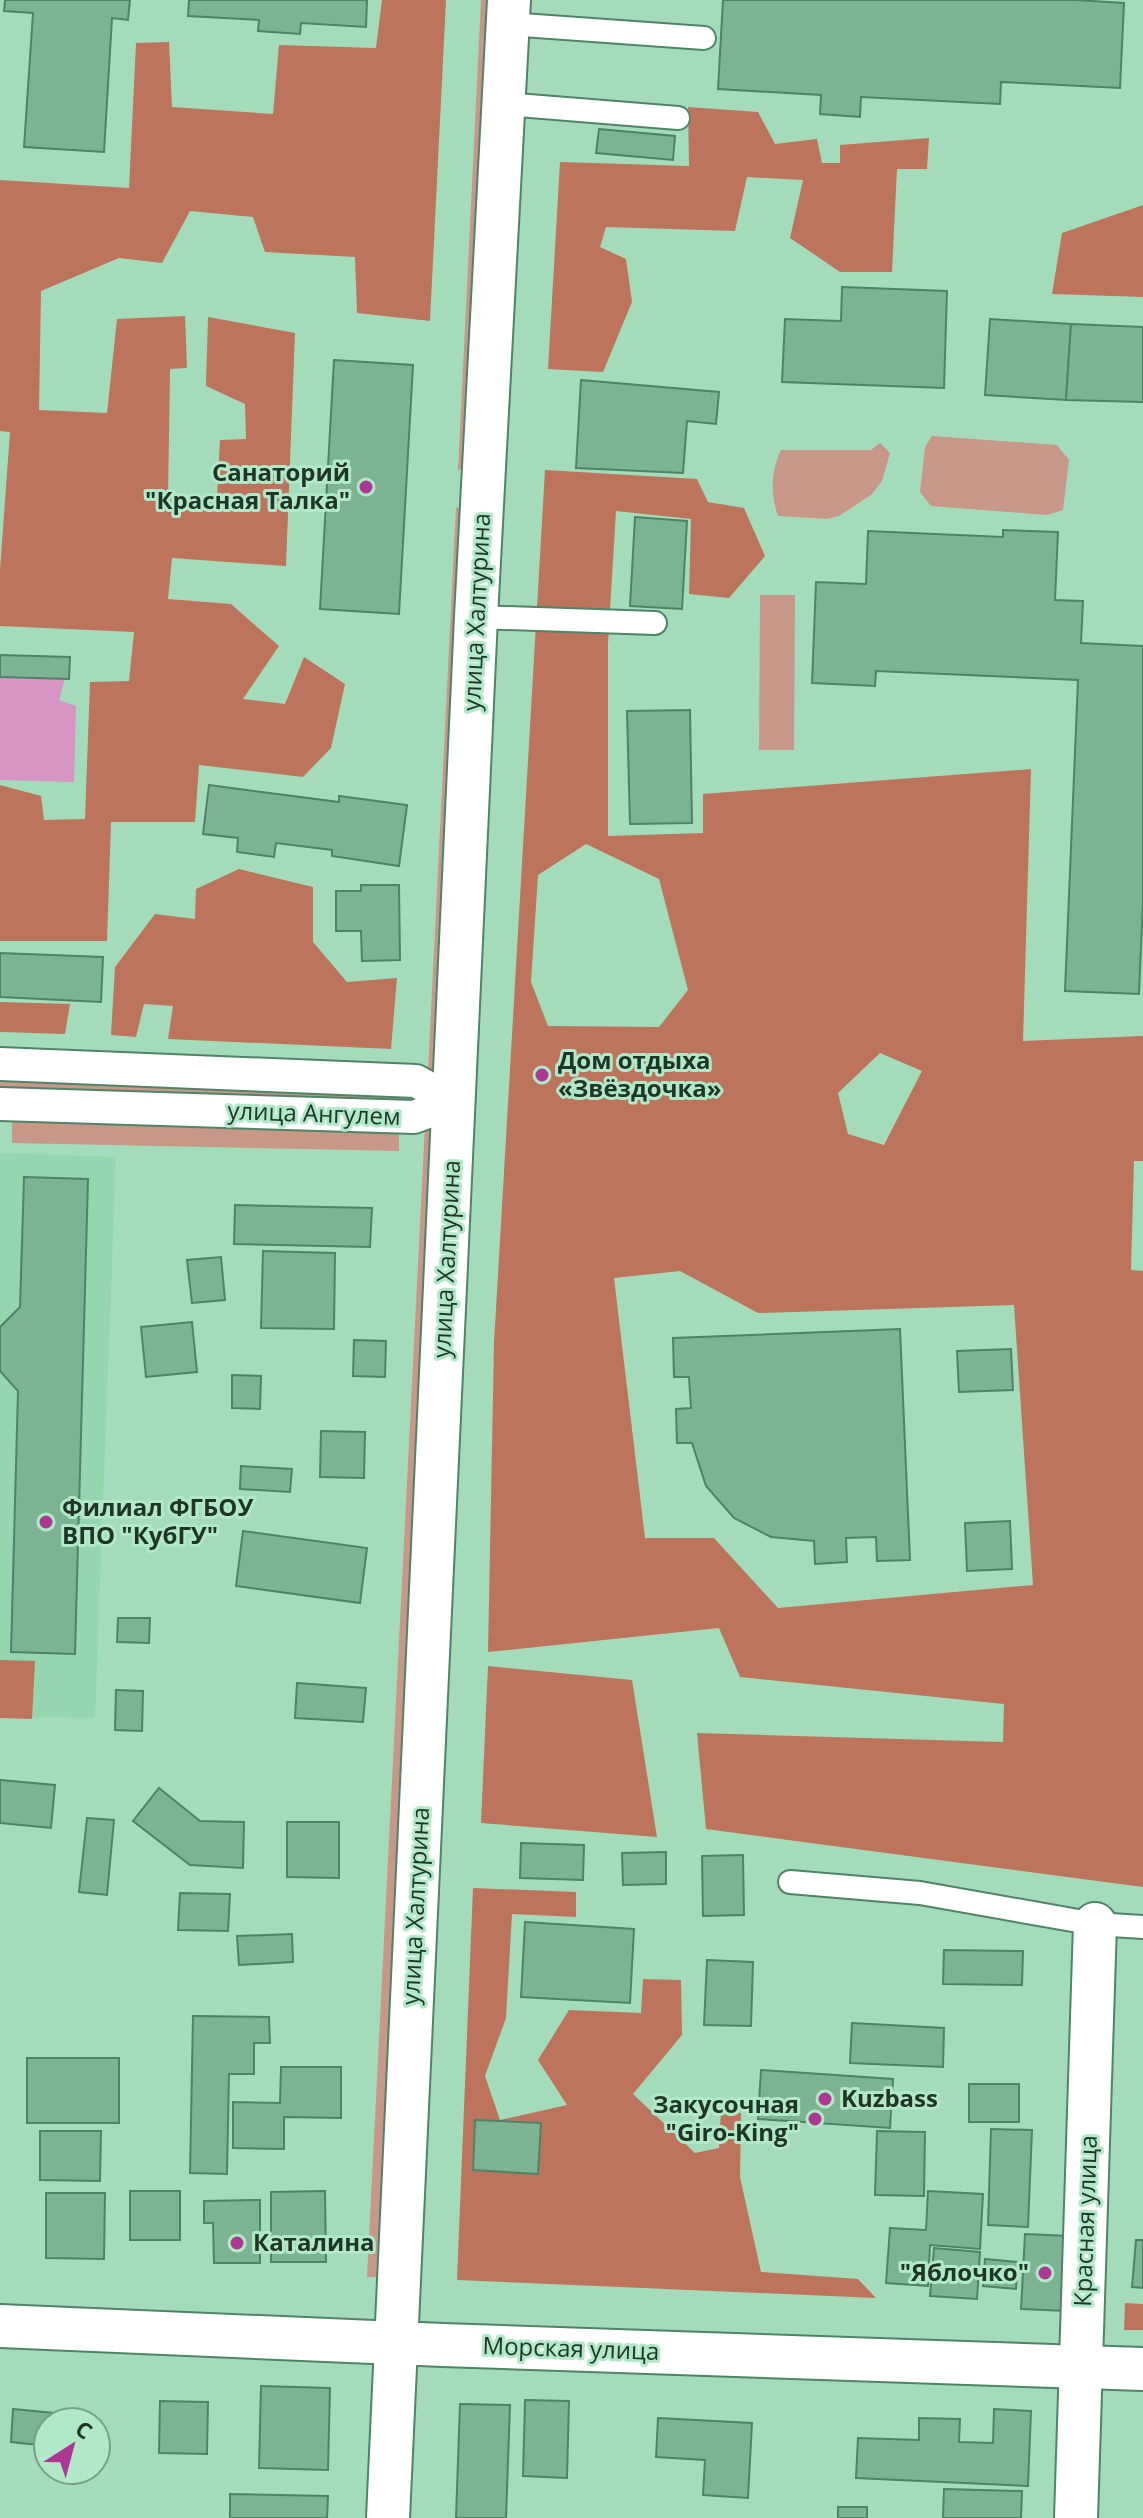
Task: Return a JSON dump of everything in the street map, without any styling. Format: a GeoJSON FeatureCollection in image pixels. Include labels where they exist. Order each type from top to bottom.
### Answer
{"type":"FeatureCollection","features":[{"type":"Feature","properties":{"kind":"street","name":"улица Халтурина"},"geometry":{"type":"LineString","coordinates":[[388,2518],[476,617],[509,12]]}},
{"type":"Feature","properties":{"kind":"street","name":"улица Ангулем"},"geometry":{"type":"LineString","coordinates":[[0,1064],[416,1081],[454,1102]]}},
{"type":"Feature","properties":{"kind":"street","name":"улица Ангулем"},"geometry":{"type":"LineString","coordinates":[[0,1104],[414,1117],[454,1102]]}},
{"type":"Feature","properties":{"kind":"street","name":"Красная улица"},"geometry":{"type":"LineString","coordinates":[[1076,2518],[1095,1924]]}},
{"type":"Feature","properties":{"kind":"street","name":"Морская улица"},"geometry":{"type":"LineString","coordinates":[[0,2326],[1143,2369]]}},
{"type":"Feature","properties":{"kind":"lane"},"geometry":{"type":"LineString","coordinates":[[509,12],[704,38]]}},
{"type":"Feature","properties":{"kind":"lane"},"geometry":{"type":"LineString","coordinates":[[504,104],[678,118]]}},
{"type":"Feature","properties":{"kind":"lane"},"geometry":{"type":"LineString","coordinates":[[476,617],[655,623]]}},
{"type":"Feature","properties":{"kind":"lane"},"geometry":{"type":"LineString","coordinates":[[790,1882],[920,1893],[1095,1924],[1143,1927]]}},
{"type":"Feature","properties":{"kind":"shaded area"},"geometry":{"type":"Polygon","coordinates":[[[382,0],[446,0],[430,321],[357,313],[355,257],[265,252],[253,217],[190,211],[162,263],[119,258],[41,291],[39,410],[107,413],[117,319],[185,316],[187,368],[170,369],[168,498],[217,497],[220,440],[246,439],[245,404],[206,386],[208,317],[295,333],[286,566],[172,558],[168,599],[231,604],[279,646],[243,699],[285,704],[304,657],[345,684],[331,748],[303,777],[199,765],[195,822],[111,822],[107,941],[0,941],[0,785],[41,796],[44,820],[85,819],[90,682],[129,681],[134,632],[0,626],[0,570],[10,432],[0,431],[0,180],[129,188],[136,43],[169,42],[172,107],[273,114],[279,45],[376,48],[382,0]]]}},
{"type":"Feature","properties":{"kind":"shaded area"},"geometry":{"type":"Polygon","coordinates":[[[481,0],[494,0],[472,460],[458,471],[481,0]]]}},
{"type":"Feature","properties":{"kind":"shaded area"},"geometry":{"type":"Polygon","coordinates":[[[688,107],[758,112],[775,144],[817,139],[822,163],[840,163],[840,145],[929,138],[927,169],[897,169],[892,272],[840,272],[790,238],[803,180],[747,177],[735,231],[606,227],[600,247],[626,259],[632,302],[603,372],[548,369],[560,162],[689,166],[688,107]]]}},
{"type":"Feature","properties":{"kind":"shaded area"},"geometry":{"type":"Polygon","coordinates":[[[1143,205],[1143,297],[1052,294],[1062,233],[1143,205]]]}},
{"type":"Feature","properties":{"kind":"shaded area"},"geometry":{"type":"Polygon","coordinates":[[[932,436],[1057,445],[1069,460],[1063,510],[1047,515],[931,506],[920,492],[925,447],[932,436]]]}},
{"type":"Feature","properties":{"kind":"shaded area"},"geometry":{"type":"Polygon","coordinates":[[[880,443],[890,453],[882,481],[871,495],[839,516],[827,519],[778,516],[773,482],[781,450],[871,450],[880,443]]]}},
{"type":"Feature","properties":{"kind":"shaded area"},"geometry":{"type":"Polygon","coordinates":[[[545,470],[697,479],[708,502],[744,508],[765,556],[729,598],[689,594],[691,519],[616,511],[608,643],[608,836],[703,833],[703,794],[1031,769],[1023,1041],[1143,1036],[1143,1161],[1134,1161],[1131,1270],[1143,1271],[1143,1887],[706,1829],[697,1733],[1003,1742],[1004,1704],[740,1677],[719,1628],[488,1652],[494,1343],[545,470]],[[586,844],[538,875],[531,982],[548,1026],[659,1027],[688,990],[659,879],[586,844]],[[880,1053],[838,1093],[848,1134],[884,1145],[922,1071],[880,1053]],[[680,1271],[614,1278],[645,1538],[714,1538],[778,1608],[1033,1585],[1014,1305],[758,1313],[680,1271]]]}},
{"type":"Feature","properties":{"kind":"shaded area"},"geometry":{"type":"Polygon","coordinates":[[[456,507],[470,515],[442,1085],[428,1072],[456,507]]]}},
{"type":"Feature","properties":{"kind":"shaded area"},"geometry":{"type":"Polygon","coordinates":[[[760,595],[795,595],[794,750],[759,750],[760,595]]]}},
{"type":"Feature","properties":{"kind":"shaded area"},"geometry":{"type":"Polygon","coordinates":[[[0,663],[69,664],[59,700],[76,706],[74,782],[0,780],[0,663]]]}},
{"type":"Feature","properties":{"kind":"shaded area"},"geometry":{"type":"Polygon","coordinates":[[[239,869],[313,887],[313,942],[347,982],[397,978],[391,1049],[168,1039],[173,1006],[144,1004],[136,1037],[111,1035],[115,967],[155,914],[195,919],[196,889],[239,869]]]}},
{"type":"Feature","properties":{"kind":"shaded area"},"geometry":{"type":"Polygon","coordinates":[[[0,1002],[70,1004],[65,1034],[0,1032],[0,1002]]]}},
{"type":"Feature","properties":{"kind":"shaded area"},"geometry":{"type":"Polygon","coordinates":[[[0,1070],[407,1087],[406,1112],[0,1097],[0,1070]]]}},
{"type":"Feature","properties":{"kind":"shaded area"},"geometry":{"type":"Polygon","coordinates":[[[12,1114],[399,1127],[399,1151],[12,1143],[12,1114]]]}},
{"type":"Feature","properties":{"kind":"shaded area"},"geometry":{"type":"Polygon","coordinates":[[[441,1118],[385,2277],[367,2277],[425,1125],[441,1118]]]}},
{"type":"Feature","properties":{"kind":"shaded area"},"geometry":{"type":"Polygon","coordinates":[[[0,1153],[116,1157],[95,1718],[0,1716],[0,1153]]]}},
{"type":"Feature","properties":{"kind":"shaded area"},"geometry":{"type":"Polygon","coordinates":[[[0,1660],[35,1661],[32,1719],[0,1718],[0,1660]]]}},
{"type":"Feature","properties":{"kind":"shaded area"},"geometry":{"type":"Polygon","coordinates":[[[488,1666],[632,1680],[657,1837],[481,1823],[488,1666]]]}},
{"type":"Feature","properties":{"kind":"shaded area"},"geometry":{"type":"Polygon","coordinates":[[[473,1888],[576,1892],[576,1917],[512,1914],[506,2018],[485,2076],[500,2120],[567,2105],[538,2060],[569,2010],[641,2013],[643,1979],[681,1980],[682,2035],[633,2094],[695,2153],[719,2148],[721,2110],[741,2113],[740,2177],[761,2272],[858,2279],[876,2298],[457,2280],[473,1888]]]}},
{"type":"Feature","properties":{"kind":"shaded area"},"geometry":{"type":"Polygon","coordinates":[[[1125,2303],[1143,2304],[1143,2330],[1124,2330],[1125,2303]]]}},
{"type":"Feature","properties":{"kind":"building"},"geometry":{"type":"Polygon","coordinates":[[[5,0],[130,0],[128,20],[112,18],[104,152],[24,147],[33,13],[4,11],[5,0]]]}},
{"type":"Feature","properties":{"kind":"building"},"geometry":{"type":"Polygon","coordinates":[[[189,0],[367,0],[366,27],[301,23],[300,34],[258,31],[259,20],[188,16],[189,0]]]}},
{"type":"Feature","properties":{"kind":"building"},"geometry":{"type":"Polygon","coordinates":[[[723,0],[1076,0],[1124,3],[1120,88],[1001,82],[1000,104],[861,97],[860,117],[820,114],[821,95],[718,89],[723,0]]]}},
{"type":"Feature","properties":{"kind":"building"},"geometry":{"type":"Polygon","coordinates":[[[599,129],[675,136],[673,160],[596,153],[599,129]]]}},
{"type":"Feature","properties":{"kind":"building"},"geometry":{"type":"Polygon","coordinates":[[[842,287],[947,291],[944,388],[782,382],[785,319],[841,321],[842,287]]]}},
{"type":"Feature","properties":{"kind":"building"},"geometry":{"type":"Polygon","coordinates":[[[990,319],[1071,324],[1066,400],[985,395],[990,319]]]}},
{"type":"Feature","properties":{"kind":"building"},"geometry":{"type":"Polygon","coordinates":[[[1071,324],[1143,327],[1143,402],[1066,400],[1071,324]]]}},
{"type":"Feature","properties":{"kind":"building","name":"Санаторий \"Красная Талка\""},"geometry":{"type":"Polygon","coordinates":[[[334,360],[413,365],[399,614],[320,609],[334,360]]]}},
{"type":"Feature","properties":{"kind":"building"},"geometry":{"type":"Polygon","coordinates":[[[581,380],[719,392],[716,424],[687,421],[683,473],[576,468],[581,380]]]}},
{"type":"Feature","properties":{"kind":"building"},"geometry":{"type":"Polygon","coordinates":[[[635,517],[687,521],[682,609],[630,606],[635,517]]]}},
{"type":"Feature","properties":{"kind":"building"},"geometry":{"type":"Polygon","coordinates":[[[1003,530],[1058,532],[1055,600],[1083,601],[1081,643],[1143,646],[1143,901],[1139,994],[1065,991],[1078,680],[876,671],[875,686],[812,683],[816,582],[866,584],[868,531],[1003,537],[1003,530]]]}},
{"type":"Feature","properties":{"kind":"building"},"geometry":{"type":"Polygon","coordinates":[[[0,655],[70,657],[69,679],[0,677],[0,655]]]}},
{"type":"Feature","properties":{"kind":"building"},"geometry":{"type":"Polygon","coordinates":[[[690,710],[692,823],[630,824],[627,711],[690,710]]]}},
{"type":"Feature","properties":{"kind":"building"},"geometry":{"type":"Polygon","coordinates":[[[209,785],[339,802],[339,796],[407,805],[399,866],[332,856],[332,850],[276,843],[274,857],[237,852],[238,838],[203,834],[209,785]]]}},
{"type":"Feature","properties":{"kind":"building"},"geometry":{"type":"Polygon","coordinates":[[[361,885],[399,885],[400,960],[362,961],[361,931],[336,931],[336,891],[361,891],[361,885]]]}},
{"type":"Feature","properties":{"kind":"building"},"geometry":{"type":"Polygon","coordinates":[[[0,953],[103,957],[101,1002],[0,997],[0,953]]]}},
{"type":"Feature","properties":{"kind":"building","name":"Филиал ФГБОУ ВПО \"КубГУ\""},"geometry":{"type":"Polygon","coordinates":[[[24,1177],[88,1179],[75,1654],[11,1652],[18,1391],[0,1371],[0,1327],[20,1307],[24,1177]]]}},
{"type":"Feature","properties":{"kind":"building"},"geometry":{"type":"Polygon","coordinates":[[[235,1205],[372,1208],[370,1247],[234,1244],[235,1205]]]}},
{"type":"Feature","properties":{"kind":"building"},"geometry":{"type":"Polygon","coordinates":[[[263,1251],[335,1253],[334,1329],[261,1328],[263,1251]]]}},
{"type":"Feature","properties":{"kind":"building"},"geometry":{"type":"Polygon","coordinates":[[[221,1257],[225,1300],[192,1303],[187,1260],[221,1257]]]}},
{"type":"Feature","properties":{"kind":"building"},"geometry":{"type":"Polygon","coordinates":[[[192,1322],[197,1372],[146,1377],[141,1327],[192,1322]]]}},
{"type":"Feature","properties":{"kind":"building"},"geometry":{"type":"Polygon","coordinates":[[[900,1329],[910,1560],[877,1561],[876,1537],[846,1538],[847,1562],[815,1564],[814,1541],[771,1537],[734,1518],[706,1486],[692,1443],[677,1443],[676,1409],[691,1408],[689,1377],[674,1377],[673,1338],[900,1329]]]}},
{"type":"Feature","properties":{"kind":"building"},"geometry":{"type":"Polygon","coordinates":[[[354,1340],[386,1341],[385,1377],[353,1376],[354,1340]]]}},
{"type":"Feature","properties":{"kind":"building"},"geometry":{"type":"Polygon","coordinates":[[[1011,1349],[1013,1390],[959,1392],[957,1351],[1011,1349]]]}},
{"type":"Feature","properties":{"kind":"building"},"geometry":{"type":"Polygon","coordinates":[[[232,1375],[261,1376],[260,1409],[232,1408],[232,1375]]]}},
{"type":"Feature","properties":{"kind":"building"},"geometry":{"type":"Polygon","coordinates":[[[321,1431],[365,1432],[364,1478],[320,1477],[321,1431]]]}},
{"type":"Feature","properties":{"kind":"building"},"geometry":{"type":"Polygon","coordinates":[[[241,1466],[292,1469],[290,1492],[240,1489],[241,1466]]]}},
{"type":"Feature","properties":{"kind":"building"},"geometry":{"type":"Polygon","coordinates":[[[1010,1521],[1012,1569],[967,1571],[965,1523],[1010,1521]]]}},
{"type":"Feature","properties":{"kind":"building"},"geometry":{"type":"Polygon","coordinates":[[[243,1531],[367,1548],[360,1603],[236,1586],[243,1531]]]}},
{"type":"Feature","properties":{"kind":"building"},"geometry":{"type":"Polygon","coordinates":[[[118,1618],[150,1618],[149,1643],[117,1642],[118,1618]]]}},
{"type":"Feature","properties":{"kind":"building"},"geometry":{"type":"Polygon","coordinates":[[[297,1683],[366,1688],[363,1722],[295,1718],[297,1683]]]}},
{"type":"Feature","properties":{"kind":"building"},"geometry":{"type":"Polygon","coordinates":[[[116,1690],[143,1691],[142,1731],[115,1730],[116,1690]]]}},
{"type":"Feature","properties":{"kind":"building"},"geometry":{"type":"Polygon","coordinates":[[[0,1780],[55,1785],[51,1828],[0,1823],[0,1780]]]}},
{"type":"Feature","properties":{"kind":"building"},"geometry":{"type":"Polygon","coordinates":[[[159,1788],[200,1821],[244,1822],[243,1868],[190,1865],[133,1821],[159,1788]]]}},
{"type":"Feature","properties":{"kind":"building"},"geometry":{"type":"Polygon","coordinates":[[[87,1818],[114,1820],[107,1895],[79,1892],[87,1818]]]}},
{"type":"Feature","properties":{"kind":"building"},"geometry":{"type":"Polygon","coordinates":[[[287,1822],[339,1822],[339,1878],[287,1877],[287,1822]]]}},
{"type":"Feature","properties":{"kind":"building"},"geometry":{"type":"Polygon","coordinates":[[[521,1843],[584,1845],[583,1880],[520,1878],[521,1843]]]}},
{"type":"Feature","properties":{"kind":"building"},"geometry":{"type":"Polygon","coordinates":[[[666,1852],[666,1884],[623,1885],[622,1853],[666,1852]]]}},
{"type":"Feature","properties":{"kind":"building"},"geometry":{"type":"Polygon","coordinates":[[[743,1855],[744,1915],[703,1916],[702,1856],[743,1855]]]}},
{"type":"Feature","properties":{"kind":"building"},"geometry":{"type":"Polygon","coordinates":[[[180,1893],[230,1894],[228,1931],[178,1930],[180,1893]]]}},
{"type":"Feature","properties":{"kind":"building"},"geometry":{"type":"Polygon","coordinates":[[[525,1922],[634,1929],[630,2003],[521,1997],[525,1922]]]}},
{"type":"Feature","properties":{"kind":"building"},"geometry":{"type":"Polygon","coordinates":[[[292,1934],[293,1962],[239,1965],[237,1936],[292,1934]]]}},
{"type":"Feature","properties":{"kind":"building"},"geometry":{"type":"Polygon","coordinates":[[[944,1950],[1023,1951],[1022,1985],[943,1984],[944,1950]]]}},
{"type":"Feature","properties":{"kind":"building"},"geometry":{"type":"Polygon","coordinates":[[[707,1960],[753,1962],[751,2026],[704,2025],[707,1960]]]}},
{"type":"Feature","properties":{"kind":"building"},"geometry":{"type":"Polygon","coordinates":[[[193,2016],[269,2017],[270,2043],[254,2043],[254,2074],[229,2074],[227,2174],[190,2173],[193,2016]]]}},
{"type":"Feature","properties":{"kind":"building"},"geometry":{"type":"Polygon","coordinates":[[[852,2023],[944,2028],[943,2067],[850,2063],[852,2023]]]}},
{"type":"Feature","properties":{"kind":"building"},"geometry":{"type":"Polygon","coordinates":[[[27,2058],[119,2058],[119,2123],[27,2123],[27,2058]]]}},
{"type":"Feature","properties":{"kind":"building"},"geometry":{"type":"Polygon","coordinates":[[[281,2067],[341,2067],[341,2118],[284,2117],[284,2149],[233,2148],[233,2102],[280,2103],[281,2067]]]}},
{"type":"Feature","properties":{"kind":"building","name":"Kuzbass"},"geometry":{"type":"Polygon","coordinates":[[[761,2070],[893,2079],[890,2128],[758,2119],[761,2070]]]}},
{"type":"Feature","properties":{"kind":"building"},"geometry":{"type":"Polygon","coordinates":[[[969,2084],[1019,2084],[1019,2122],[969,2122],[969,2084]]]}},
{"type":"Feature","properties":{"kind":"building"},"geometry":{"type":"Polygon","coordinates":[[[475,2120],[541,2123],[538,2174],[473,2170],[475,2120]]]}},
{"type":"Feature","properties":{"kind":"building"},"geometry":{"type":"Polygon","coordinates":[[[991,2129],[1032,2130],[1028,2227],[988,2225],[991,2129]]]}},
{"type":"Feature","properties":{"kind":"building"},"geometry":{"type":"Polygon","coordinates":[[[40,2131],[101,2131],[100,2181],[40,2180],[40,2131]]]}},
{"type":"Feature","properties":{"kind":"building"},"geometry":{"type":"Polygon","coordinates":[[[877,2131],[925,2132],[924,2196],[875,2195],[877,2131]]]}},
{"type":"Feature","properties":{"kind":"building"},"geometry":{"type":"Polygon","coordinates":[[[130,2191],[180,2191],[180,2240],[130,2240],[130,2191]]]}},
{"type":"Feature","properties":{"kind":"building"},"geometry":{"type":"Polygon","coordinates":[[[325,2191],[326,2262],[271,2262],[271,2192],[325,2191]]]}},
{"type":"Feature","properties":{"kind":"building"},"geometry":{"type":"Polygon","coordinates":[[[928,2191],[983,2194],[980,2249],[930,2245],[928,2286],[886,2283],[890,2228],[926,2230],[928,2191]]]}},
{"type":"Feature","properties":{"kind":"building"},"geometry":{"type":"Polygon","coordinates":[[[46,2193],[105,2193],[104,2259],[46,2258],[46,2193]]]}},
{"type":"Feature","properties":{"kind":"building","name":"Каталина"},"geometry":{"type":"Polygon","coordinates":[[[260,2200],[260,2263],[214,2263],[213,2223],[204,2223],[204,2201],[260,2200]]]}},
{"type":"Feature","properties":{"kind":"building","name":"\"Яблочко\""},"geometry":{"type":"Polygon","coordinates":[[[1025,2234],[1070,2236],[1067,2311],[1021,2309],[1025,2234]]]}},
{"type":"Feature","properties":{"kind":"building"},"geometry":{"type":"Polygon","coordinates":[[[1136,2240],[1143,2240],[1143,2288],[1132,2287],[1136,2240]]]}},
{"type":"Feature","properties":{"kind":"building"},"geometry":{"type":"Polygon","coordinates":[[[934,2248],[980,2252],[977,2299],[930,2296],[934,2248]]]}},
{"type":"Feature","properties":{"kind":"building"},"geometry":{"type":"Polygon","coordinates":[[[985,2259],[1018,2262],[1016,2289],[983,2286],[985,2259]]]}},
{"type":"Feature","properties":{"kind":"building"},"geometry":{"type":"Polygon","coordinates":[[[261,2386],[330,2388],[328,2470],[259,2468],[261,2386]]]}},
{"type":"Feature","properties":{"kind":"building"},"geometry":{"type":"Polygon","coordinates":[[[525,2400],[569,2401],[567,2478],[523,2476],[525,2400]]]}},
{"type":"Feature","properties":{"kind":"building"},"geometry":{"type":"Polygon","coordinates":[[[160,2401],[208,2402],[207,2454],[159,2453],[160,2401]]]}},
{"type":"Feature","properties":{"kind":"building"},"geometry":{"type":"Polygon","coordinates":[[[460,2404],[510,2405],[506,2518],[456,2518],[460,2404]]]}},
{"type":"Feature","properties":{"kind":"building"},"geometry":{"type":"Polygon","coordinates":[[[13,2409],[32,2411],[32,2444],[11,2442],[13,2409]]]}},
{"type":"Feature","properties":{"kind":"building"},"geometry":{"type":"Polygon","coordinates":[[[994,2409],[1031,2411],[1028,2486],[856,2478],[858,2438],[919,2440],[919,2418],[960,2419],[959,2442],[993,2443],[994,2409]]]}},
{"type":"Feature","properties":{"kind":"building"},"geometry":{"type":"Polygon","coordinates":[[[658,2418],[752,2423],[748,2498],[703,2495],[705,2460],[656,2457],[658,2418]]]}},
{"type":"Feature","properties":{"kind":"building"},"geometry":{"type":"Polygon","coordinates":[[[944,2489],[1022,2491],[1021,2518],[943,2518],[944,2489]]]}},
{"type":"Feature","properties":{"kind":"building"},"geometry":{"type":"Polygon","coordinates":[[[230,2494],[328,2496],[327,2518],[230,2518],[230,2494]]]}},
{"type":"Feature","properties":{"kind":"building"},"geometry":{"type":"Polygon","coordinates":[[[838,2507],[867,2507],[867,2518],[838,2518],[838,2507]]]}},
{"type":"Feature","properties":{"kind":"place","name":"Санаторий \"Красная Талка\""},"geometry":{"type":"Point","coordinates":[366,487]}},
{"type":"Feature","properties":{"kind":"place","name":"Дом отдыха «Звёздочка»"},"geometry":{"type":"Point","coordinates":[542,1075]}},
{"type":"Feature","properties":{"kind":"place","name":"Филиал ФГБОУ ВПО \"КубГУ\""},"geometry":{"type":"Point","coordinates":[46,1522]}},
{"type":"Feature","properties":{"kind":"place","name":"Kuzbass"},"geometry":{"type":"Point","coordinates":[825,2099]}},
{"type":"Feature","properties":{"kind":"place","name":"Закусочная \"Giro-King\""},"geometry":{"type":"Point","coordinates":[815,2119]}},
{"type":"Feature","properties":{"kind":"place","name":"Каталина"},"geometry":{"type":"Point","coordinates":[237,2243]}},
{"type":"Feature","properties":{"kind":"place","name":"\"Яблочко\""},"geometry":{"type":"Point","coordinates":[1045,2273]}}]}
